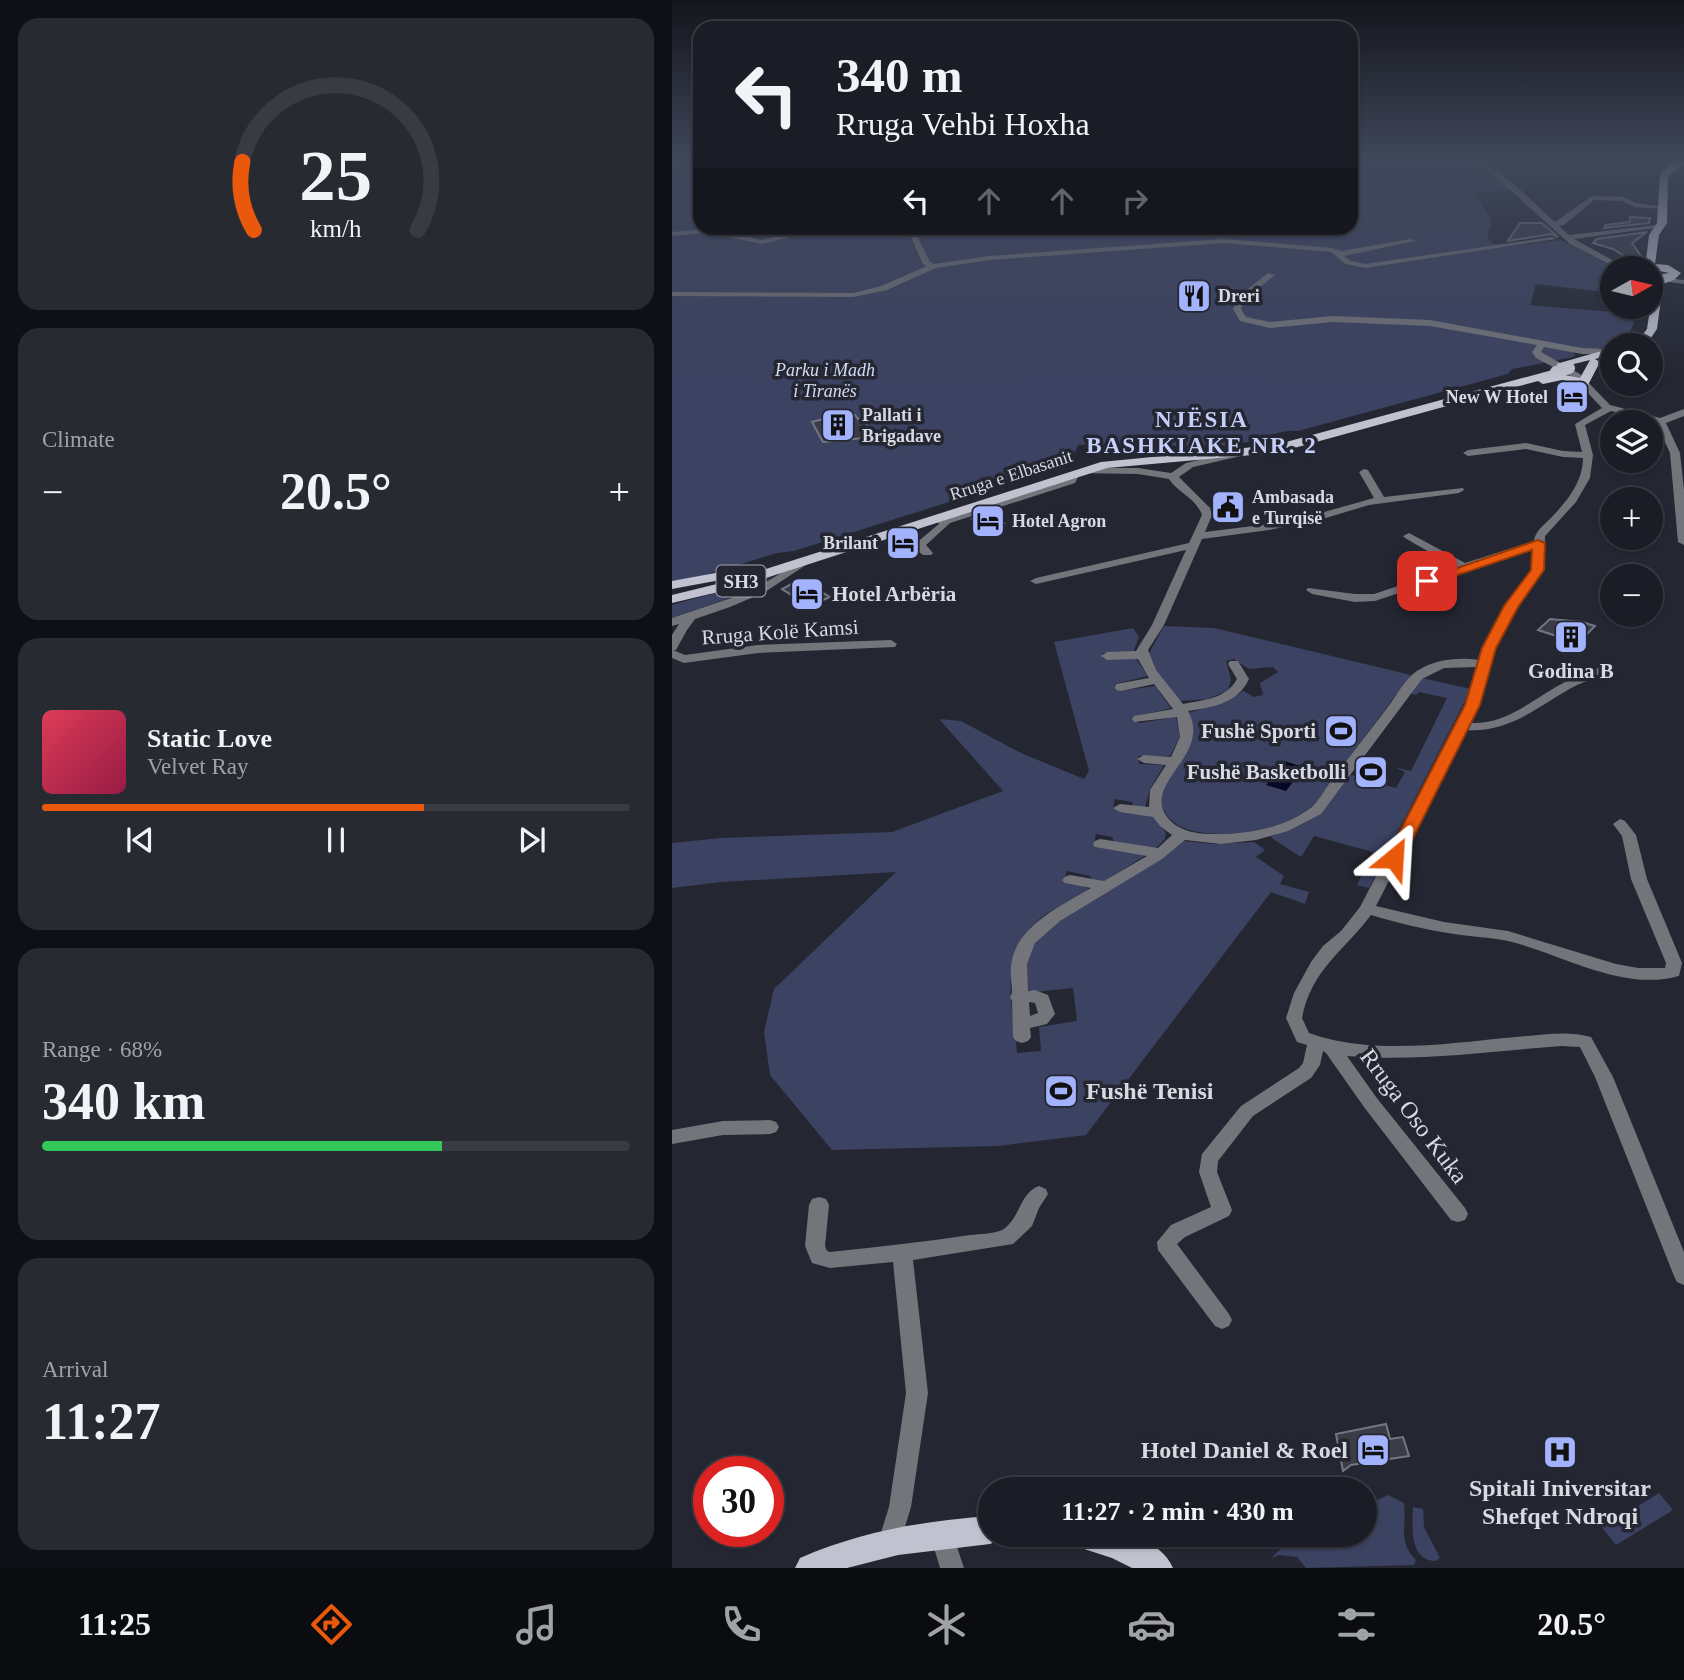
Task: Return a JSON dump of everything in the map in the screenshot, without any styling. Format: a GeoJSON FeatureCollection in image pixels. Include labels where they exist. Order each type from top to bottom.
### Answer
{"type":"FeatureCollection","features":[{"type":"Feature","properties":{"kind":"main road"},"geometry":{"type":"LineString","coordinates":[[1652,256],[1655,233]]}},
{"type":"Feature","properties":{"kind":"main road"},"geometry":{"type":"LineString","coordinates":[[1665,233],[1660,263],[1681,278]]}},
{"type":"Feature","properties":{"kind":"main road"},"geometry":{"type":"LineString","coordinates":[[1651,333],[1658,283],[1664,279],[1681,278]]}},
{"type":"Feature","properties":{"kind":"main road","name":"Rruga e Elbasanit"},"geometry":{"type":"LineString","coordinates":[[672,598],[730,585],[942,520],[1079,473],[1144,459],[1237,454],[1293,445],[1500,387],[1559,368],[1579,355],[1600,354]]}},
{"type":"Feature","properties":{"kind":"main road","name":"Rruga e Elbasanit"},"geometry":{"type":"LineString","coordinates":[[672,591],[1102,459],[1146,453],[1263,445],[1600,359]]}},
{"type":"Feature","properties":{"kind":"main road"},"geometry":{"type":"LineString","coordinates":[[1500,387],[1559,377],[1584,383],[1594,362]]}},
{"type":"Feature","properties":{"kind":"main road"},"geometry":{"type":"LineString","coordinates":[[672,585],[740,572]]}},
{"type":"Feature","properties":{"kind":"main road"},"geometry":{"type":"LineString","coordinates":[[810,1568],[835,1556],[890,1542],[978,1531]]}},
{"type":"Feature","properties":{"kind":"main road"},"geometry":{"type":"LineString","coordinates":[[1123,1547],[1140,1554],[1158,1568]]}},
{"type":"Feature","properties":{"kind":"street"},"geometry":{"type":"LineString","coordinates":[[1562,233],[1603,256]]}},
{"type":"Feature","properties":{"kind":"street"},"geometry":{"type":"LineString","coordinates":[[1567,237],[1594,233]]}},
{"type":"Feature","properties":{"kind":"street"},"geometry":{"type":"LineString","coordinates":[[727,235],[762,242],[792,235]]}},
{"type":"Feature","properties":{"kind":"street"},"geometry":{"type":"LineString","coordinates":[[913,235],[927,264],[934,266]]}},
{"type":"Feature","properties":{"kind":"street"},"geometry":{"type":"LineString","coordinates":[[1340,254],[1341,259],[1348,264],[1368,265],[1552,239]]}},
{"type":"Feature","properties":{"kind":"street"},"geometry":{"type":"LineString","coordinates":[[672,294],[853,295],[884,288],[934,266],[989,258],[1224,241],[1328,249],[1340,254],[1411,241]]}},
{"type":"Feature","properties":{"kind":"street"},"geometry":{"type":"LineString","coordinates":[[1271,275],[1243,297],[1237,309],[1243,319],[1270,325],[1333,319],[1430,323],[1542,344],[1579,355]]}},
{"type":"Feature","properties":{"kind":"street"},"geometry":{"type":"LineString","coordinates":[[1542,344],[1536,352],[1539,356],[1577,376],[1599,401],[1617,410]]}},
{"type":"Feature","properties":{"kind":"street"},"geometry":{"type":"LineString","coordinates":[[1609,408],[1580,424],[1588,455],[1586,472],[1560,515],[1540,535],[1538,570],[1511,606],[1489,648],[1472,705],[1367,909],[1426,923],[1509,936],[1560,953],[1641,974],[1666,975],[1673,972],[1674,963],[1639,879],[1629,835],[1620,824]]}},
{"type":"Feature","properties":{"kind":"street"},"geometry":{"type":"LineString","coordinates":[[1663,420],[1684,412]]}},
{"type":"Feature","properties":{"kind":"street"},"geometry":{"type":"LineString","coordinates":[[1663,422],[1684,425]]}},
{"type":"Feature","properties":{"kind":"street"},"geometry":{"type":"LineString","coordinates":[[1663,427],[1675,453],[1681,482],[1684,542]]}},
{"type":"Feature","properties":{"kind":"street"},"geometry":{"type":"LineString","coordinates":[[1468,453],[1518,445],[1563,454],[1588,455]]}},
{"type":"Feature","properties":{"kind":"street"},"geometry":{"type":"LineString","coordinates":[[1079,473],[1138,471],[1173,476],[1190,465],[1237,454]]}},
{"type":"Feature","properties":{"kind":"street"},"geometry":{"type":"LineString","coordinates":[[1364,472],[1381,500]]}},
{"type":"Feature","properties":{"kind":"street"},"geometry":{"type":"LineString","coordinates":[[1173,476],[1178,486],[1201,502],[1206,509],[1207,520],[1158,625],[1142,650],[1147,667],[1181,710],[1188,732],[1184,746],[1154,798],[1157,813],[1168,827],[1183,834],[1221,839],[1284,828],[1316,811],[1424,671],[1456,662],[1484,665]]}},
{"type":"Feature","properties":{"kind":"street"},"geometry":{"type":"LineString","coordinates":[[1036,581],[1196,540],[1281,525],[1381,500],[1459,490]]}},
{"type":"Feature","properties":{"kind":"street"},"geometry":{"type":"LineString","coordinates":[[927,553],[920,548],[921,544],[941,529],[942,520]]}},
{"type":"Feature","properties":{"kind":"street"},"geometry":{"type":"LineString","coordinates":[[1409,536],[1465,568]]}},
{"type":"Feature","properties":{"kind":"street"},"geometry":{"type":"LineString","coordinates":[[1312,590],[1355,598],[1375,597],[1538,543]]}},
{"type":"Feature","properties":{"kind":"street"},"geometry":{"type":"LineString","coordinates":[[672,622],[691,617],[773,583],[808,559]]}},
{"type":"Feature","properties":{"kind":"street","name":"Rruga Kolë Kamsi"},"geometry":{"type":"LineString","coordinates":[[672,647],[691,617]]}},
{"type":"Feature","properties":{"kind":"street","name":"Rruga Kolë Kamsi"},"geometry":{"type":"LineString","coordinates":[[672,654],[684,659],[758,649],[891,645]]}},
{"type":"Feature","properties":{"kind":"street"},"geometry":{"type":"LineString","coordinates":[[1107,656],[1143,655]]}},
{"type":"Feature","properties":{"kind":"street"},"geometry":{"type":"LineString","coordinates":[[1139,719],[1219,699],[1237,690],[1243,679],[1234,664]]}},
{"type":"Feature","properties":{"kind":"street"},"geometry":{"type":"LineString","coordinates":[[1460,726],[1476,729],[1509,722],[1576,678],[1606,670]]}},
{"type":"Feature","properties":{"kind":"street"},"geometry":{"type":"LineString","coordinates":[[1121,687],[1157,680]]}},
{"type":"Feature","properties":{"kind":"street"},"geometry":{"type":"LineString","coordinates":[[1144,759],[1175,761]]}},
{"type":"Feature","properties":{"kind":"street"},"geometry":{"type":"LineString","coordinates":[[1120,807],[1157,813]]}},
{"type":"Feature","properties":{"kind":"street"},"geometry":{"type":"LineString","coordinates":[[1018,997],[1035,996],[1042,999],[1047,1014],[1021,1030],[1018,997],[1019,964],[1028,940],[1054,916],[1161,853],[1183,834]]}},
{"type":"Feature","properties":{"kind":"street"},"geometry":{"type":"LineString","coordinates":[[1100,844],[1161,853]]}},
{"type":"Feature","properties":{"kind":"street"},"geometry":{"type":"LineString","coordinates":[[1070,880],[1107,886]]}},
{"type":"Feature","properties":{"kind":"street","name":"Rruga Oso Kuka"},"geometry":{"type":"LineString","coordinates":[[1367,909],[1344,938],[1328,950],[1294,1016],[1294,1030],[1300,1038],[1324,1045],[1458,1214]]}},
{"type":"Feature","properties":{"kind":"street"},"geometry":{"type":"LineString","coordinates":[[1222,1320],[1168,1250],[1167,1242],[1171,1235],[1183,1228],[1222,1210],[1208,1172],[1209,1159],[1247,1111],[1305,1073],[1324,1045],[1370,1052],[1477,1049],[1513,1043],[1585,1041],[1604,1077],[1684,1276]]}},
{"type":"Feature","properties":{"kind":"street"},"geometry":{"type":"LineString","coordinates":[[672,1137],[723,1128],[770,1127]]}},
{"type":"Feature","properties":{"kind":"street"},"geometry":{"type":"LineString","coordinates":[[819,1205],[815,1246],[819,1257],[830,1260],[1006,1238],[1025,1220],[1031,1204],[1039,1194]]}},
{"type":"Feature","properties":{"kind":"street"},"geometry":{"type":"LineString","coordinates":[[890,1542],[900,1507],[917,1393],[902,1253]]}},
{"type":"Feature","properties":{"kind":"street"},"geometry":{"type":"LineString","coordinates":[[942,1534],[952,1568]]}},
{"type":"Feature","properties":{"kind":"green space","name":"Parku i Madh i Tiranës"},"geometry":{"type":"Polygon","coordinates":[[[672,233],[1488,233],[1487,237],[1493,244],[1511,246],[1561,240],[1600,260],[1600,290],[1536,284],[1530,305],[1600,311],[1600,319],[1635,319],[1629,333],[1600,333],[1600,348],[1573,352],[1573,357],[1512,369],[1508,374],[1298,431],[1282,432],[1238,444],[1211,446],[1078,445],[1070,463],[1053,469],[794,551],[777,553],[672,582],[672,233]]]}},
{"type":"Feature","properties":{"kind":"green space"},"geometry":{"type":"Polygon","coordinates":[[[775,576],[724,600],[672,618],[672,605],[775,576]]]}},
{"type":"Feature","properties":{"kind":"green space"},"geometry":{"type":"Polygon","coordinates":[[[1164,626],[1214,628],[1411,675],[1327,789],[1307,810],[1284,823],[1245,833],[1198,832],[1185,829],[1169,818],[1162,806],[1161,797],[1167,780],[1192,739],[1188,713],[1227,701],[1243,691],[1254,697],[1263,695],[1260,683],[1278,672],[1273,667],[1249,669],[1234,659],[1226,661],[1231,679],[1228,690],[1208,699],[1180,701],[1147,657],[1164,626]]]}},
{"type":"Feature","properties":{"kind":"green space"},"geometry":{"type":"Polygon","coordinates":[[[1133,628],[1139,637],[1133,653],[1103,653],[1103,658],[1136,659],[1148,676],[1114,684],[1120,691],[1155,686],[1171,708],[1133,717],[1139,723],[1176,717],[1180,737],[1170,756],[1138,756],[1139,764],[1164,765],[1150,789],[1145,807],[1133,806],[1132,802],[1115,799],[1113,808],[1153,817],[1166,832],[1165,839],[1156,848],[1114,842],[1112,837],[1096,834],[1094,845],[1146,855],[1105,881],[1095,882],[1090,876],[1067,871],[1065,875],[1089,889],[1042,917],[1018,946],[1013,962],[1011,998],[1017,1053],[1041,1051],[1039,1027],[1077,1021],[1073,988],[1034,992],[1026,989],[1029,958],[1034,944],[1044,931],[1183,841],[1213,844],[1254,842],[1265,850],[1256,857],[1284,876],[1280,884],[1309,892],[1305,904],[1271,892],[1086,1135],[998,1146],[832,1150],[770,1075],[764,1032],[774,989],[896,872],[721,882],[672,888],[672,843],[721,838],[892,832],[1003,791],[939,719],[961,721],[1021,753],[1084,779],[1089,771],[1054,642],[1133,628]]]}},
{"type":"Feature","properties":{"kind":"green space"},"geometry":{"type":"Polygon","coordinates":[[[1422,678],[1471,689],[1369,888],[1357,885],[1373,852],[1314,836],[1301,857],[1273,839],[1271,836],[1316,814],[1333,798],[1349,775],[1355,776],[1365,761],[1387,767],[1378,783],[1396,788],[1405,772],[1394,767],[1411,771],[1447,698],[1419,692],[1416,695],[1409,693],[1422,678]]]}},
{"type":"Feature","properties":{"kind":"green space"},"geometry":{"type":"Polygon","coordinates":[[[1659,1493],[1673,1510],[1616,1545],[1600,1525],[1621,1512],[1624,1515],[1659,1493]]]}},
{"type":"Feature","properties":{"kind":"green space"},"geometry":{"type":"Polygon","coordinates":[[[1388,1495],[1404,1503],[1405,1540],[1416,1560],[1414,1565],[1306,1568],[1297,1557],[1279,1555],[1272,1558],[1284,1547],[1377,1547],[1377,1500],[1388,1495]]]}},
{"type":"Feature","properties":{"kind":"green space"},"geometry":{"type":"Polygon","coordinates":[[[1413,1507],[1423,1509],[1424,1527],[1440,1558],[1436,1561],[1427,1559],[1417,1549],[1413,1532],[1413,1507]]]}},
{"type":"Feature","properties":{"kind":"shaded area"},"geometry":{"type":"Polygon","coordinates":[[[1284,761],[1304,767],[1286,791],[1266,785],[1284,761]]]}},
{"type":"Feature","properties":{"kind":"building"},"geometry":{"type":"Polygon","coordinates":[[[1513,233],[1554,233],[1558,237],[1552,234],[1508,241],[1513,233]]]}},
{"type":"Feature","properties":{"kind":"building"},"geometry":{"type":"Polygon","coordinates":[[[1645,233],[1632,243],[1641,256],[1624,256],[1613,249],[1593,243],[1597,239],[1645,233]]]}},
{"type":"Feature","properties":{"kind":"building","name":"Pallati i Brigadave"},"geometry":{"type":"Polygon","coordinates":[[[855,415],[858,419],[862,418],[875,437],[823,442],[812,422],[831,417],[855,415]]]}},
{"type":"Feature","properties":{"kind":"building","name":"Hotel Agron"},"geometry":{"type":"Polygon","coordinates":[[[993,514],[1004,523],[982,529],[972,519],[993,514]]]}},
{"type":"Feature","properties":{"kind":"building","name":"Hotel Arbëria"},"geometry":{"type":"Polygon","coordinates":[[[801,579],[830,597],[809,606],[782,589],[801,579]]]}},
{"type":"Feature","properties":{"kind":"building","name":"Godina B"},"geometry":{"type":"Polygon","coordinates":[[[1550,619],[1595,626],[1578,643],[1538,630],[1550,619]]]}},
{"type":"Feature","properties":{"kind":"building","name":"Hotel Daniel & Roel"},"geometry":{"type":"Polygon","coordinates":[[[1386,1424],[1390,1439],[1403,1437],[1409,1456],[1351,1465],[1343,1471],[1336,1434],[1386,1424]]]}},
{"type":"Feature","properties":{"kind":"place","name":"Dreri"},"geometry":{"type":"Point","coordinates":[1194,296]}},
{"type":"Feature","properties":{"kind":"place","name":"New W Hotel"},"geometry":{"type":"Point","coordinates":[1572,397]}},
{"type":"Feature","properties":{"kind":"place","name":"Pallati i Brigadave"},"geometry":{"type":"Point","coordinates":[838,425]}},
{"type":"Feature","properties":{"kind":"place","name":"Ambasada e Turqisë"},"geometry":{"type":"Point","coordinates":[1228,507]}},
{"type":"Feature","properties":{"kind":"place","name":"Hotel Agron"},"geometry":{"type":"Point","coordinates":[988,521]}},
{"type":"Feature","properties":{"kind":"place","name":"Brilant"},"geometry":{"type":"Point","coordinates":[903,543]}},
{"type":"Feature","properties":{"kind":"place","name":"Hotel Arbëria"},"geometry":{"type":"Point","coordinates":[807,594]}},
{"type":"Feature","properties":{"kind":"place","name":"Godina B"},"geometry":{"type":"Point","coordinates":[1571,637]}},
{"type":"Feature","properties":{"kind":"place","name":"Fushë Sporti"},"geometry":{"type":"Point","coordinates":[1341,731]}},
{"type":"Feature","properties":{"kind":"place","name":"Fushë Basketbolli"},"geometry":{"type":"Point","coordinates":[1371,772]}},
{"type":"Feature","properties":{"kind":"place","name":"Fushë Tenisi"},"geometry":{"type":"Point","coordinates":[1061,1091]}},
{"type":"Feature","properties":{"kind":"place","name":"Hotel Daniel & Roel"},"geometry":{"type":"Point","coordinates":[1373,1450]}},
{"type":"Feature","properties":{"kind":"place","name":"Spitali Iniversitar Shefqet Ndroqi"},"geometry":{"type":"Point","coordinates":[1560,1452]}},
{"type":"Feature","properties":{"kind":"district","name":"NJËSIA BASHKIAKE NR. 2"},"geometry":{"type":"Point","coordinates":[1202,432]}},
{"type":"Feature","properties":{"kind":"route"},"geometry":{"type":"LineString","coordinates":[[1394,858],[1472,705],[1489,648],[1511,606],[1538,570],[1538,543],[1427,581]]}}]}
